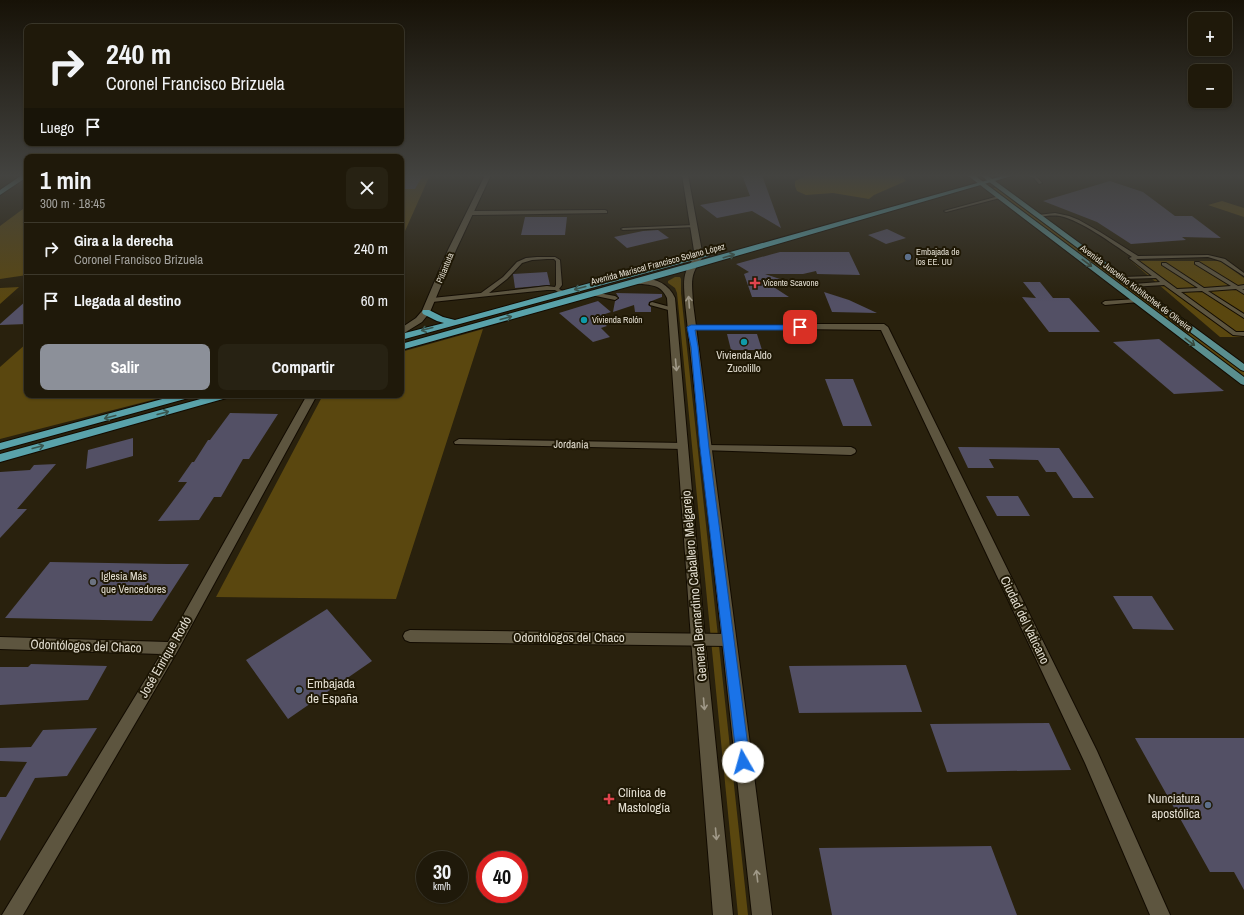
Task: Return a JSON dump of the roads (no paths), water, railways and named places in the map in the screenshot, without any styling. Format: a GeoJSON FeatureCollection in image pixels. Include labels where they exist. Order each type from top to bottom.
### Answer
{"type":"FeatureCollection","features":[{"type":"Feature","properties":{"kind":"highway","name":"Avenida Mariscal Francisco Solano López"},"geometry":{"type":"LineString","coordinates":[[404,346],[593,294],[695,261],[845,218]]}},
{"type":"Feature","properties":{"kind":"highway","name":"Avenida Mariscal Francisco Solano López"},"geometry":{"type":"LineString","coordinates":[[404,335],[559,291],[695,261],[845,218]]}},
{"type":"Feature","properties":{"kind":"highway"},"geometry":{"type":"LineString","coordinates":[[426,312],[453,322],[481,324]]}},
{"type":"Feature","properties":{"kind":"highway"},"geometry":{"type":"LineString","coordinates":[[0,447],[177,398]]}},
{"type":"Feature","properties":{"kind":"highway"},"geometry":{"type":"LineString","coordinates":[[0,458],[215,398]]}},
{"type":"Feature","properties":{"kind":"main road","name":"Avenida Juscelino Kubitschek de Oliveira"},"geometry":{"type":"LineString","coordinates":[[1027,218],[1244,382]]}},
{"type":"Feature","properties":{"kind":"main road","name":"Avenida Juscelino Kubitschek de Oliveira"},"geometry":{"type":"LineString","coordinates":[[1040,218],[1244,368]]}},
{"type":"Feature","properties":{"kind":"main road"},"geometry":{"type":"LineString","coordinates":[[1070,250],[1084,250]]}},
{"type":"Feature","properties":{"kind":"street","name":"Pitiantuta"},"geometry":{"type":"LineString","coordinates":[[404,330],[419,320],[426,312],[452,250],[469,218]]}},
{"type":"Feature","properties":{"kind":"street"},"geometry":{"type":"LineString","coordinates":[[693,218],[695,261]]}},
{"type":"Feature","properties":{"kind":"street","name":"General Bernardino Caballero Melgarejo"},"geometry":{"type":"LineString","coordinates":[[695,261],[688,283],[691,327],[695,347],[705,448],[762,915]]}},
{"type":"Feature","properties":{"kind":"street","name":"General Bernardino Caballero Melgarejo"},"geometry":{"type":"LineString","coordinates":[[637,281],[653,282],[666,288],[671,298],[698,638],[723,915]]}},
{"type":"Feature","properties":{"kind":"street","name":"Ciudad del Vaticano"},"geometry":{"type":"LineString","coordinates":[[800,327],[884,328],[1091,757],[1160,915]]}},
{"type":"Feature","properties":{"kind":"street"},"geometry":{"type":"LineString","coordinates":[[675,347],[695,347]]}},
{"type":"Feature","properties":{"kind":"street","name":"José Enrique Rodó"},"geometry":{"type":"LineString","coordinates":[[12,915],[172,648],[310,398]]}},
{"type":"Feature","properties":{"kind":"street","name":"Jordania"},"geometry":{"type":"LineString","coordinates":[[459,442],[683,446]]}},
{"type":"Feature","properties":{"kind":"street"},"geometry":{"type":"LineString","coordinates":[[705,448],[851,451]]}},
{"type":"Feature","properties":{"kind":"street","name":"Odontólogos del Chaco"},"geometry":{"type":"LineString","coordinates":[[410,636],[698,638],[728,640]]}},
{"type":"Feature","properties":{"kind":"street","name":"Odontólogos del Chaco"},"geometry":{"type":"LineString","coordinates":[[0,643],[172,648]]}},
{"type":"Feature","properties":{"kind":"lane"},"geometry":{"type":"LineString","coordinates":[[1067,218],[1108,239],[1136,258]]}},
{"type":"Feature","properties":{"kind":"lane"},"geometry":{"type":"LineString","coordinates":[[623,229],[694,226]]}},
{"type":"Feature","properties":{"kind":"lane"},"geometry":{"type":"LineString","coordinates":[[1244,275],[1223,260],[1208,256],[1131,258],[1244,341]]}},
{"type":"Feature","properties":{"kind":"lane"},"geometry":{"type":"LineString","coordinates":[[432,300],[482,295],[547,288],[559,291],[558,261],[555,258],[521,261],[512,271],[482,295]]}},
{"type":"Feature","properties":{"kind":"lane"},"geometry":{"type":"LineString","coordinates":[[1198,263],[1244,292]]}},
{"type":"Feature","properties":{"kind":"lane"},"geometry":{"type":"LineString","coordinates":[[1164,264],[1244,316]]}},
{"type":"Feature","properties":{"kind":"lane"},"geometry":{"type":"LineString","coordinates":[[1122,278],[1155,277]]}},
{"type":"Feature","properties":{"kind":"lane"},"geometry":{"type":"LineString","coordinates":[[1133,286],[1164,283]]}},
{"type":"Feature","properties":{"kind":"lane"},"geometry":{"type":"LineString","coordinates":[[1175,291],[1244,287]]}},
{"type":"Feature","properties":{"kind":"lane"},"geometry":{"type":"LineString","coordinates":[[593,294],[615,298]]}},
{"type":"Feature","properties":{"kind":"lane"},"geometry":{"type":"LineString","coordinates":[[1106,303],[1137,301]]}},
{"type":"Feature","properties":{"kind":"lane"},"geometry":{"type":"LineString","coordinates":[[652,304],[672,309]]}},
{"type":"Feature","properties":{"kind":"lane"},"geometry":{"type":"LineString","coordinates":[[691,327],[800,327]]}},
{"type":"Feature","properties":{"kind":"lane"},"geometry":{"type":"LineString","coordinates":[[1235,334],[1244,334]]}},
{"type":"Feature","properties":{"kind":"place","name":"Embajada de los EE. UU"},"geometry":{"type":"Point","coordinates":[908,257]}},
{"type":"Feature","properties":{"kind":"place","name":"Vicente Scavone"},"geometry":{"type":"Point","coordinates":[755,283]}},
{"type":"Feature","properties":{"kind":"place","name":"Vivienda Rolón"},"geometry":{"type":"Point","coordinates":[584,320]}},
{"type":"Feature","properties":{"kind":"place","name":"Vivienda Aldo Zucolillo"},"geometry":{"type":"Point","coordinates":[744,342]}},
{"type":"Feature","properties":{"kind":"place","name":"Iglesia Más que Vencedores"},"geometry":{"type":"Point","coordinates":[93,582]}},
{"type":"Feature","properties":{"kind":"place","name":"Embajada de España"},"geometry":{"type":"Point","coordinates":[299,690]}},
{"type":"Feature","properties":{"kind":"place","name":"Clínica de Mastología"},"geometry":{"type":"Point","coordinates":[609,799]}},
{"type":"Feature","properties":{"kind":"place","name":"Nunciatura apostólica"},"geometry":{"type":"Point","coordinates":[1208,805]}}]}
